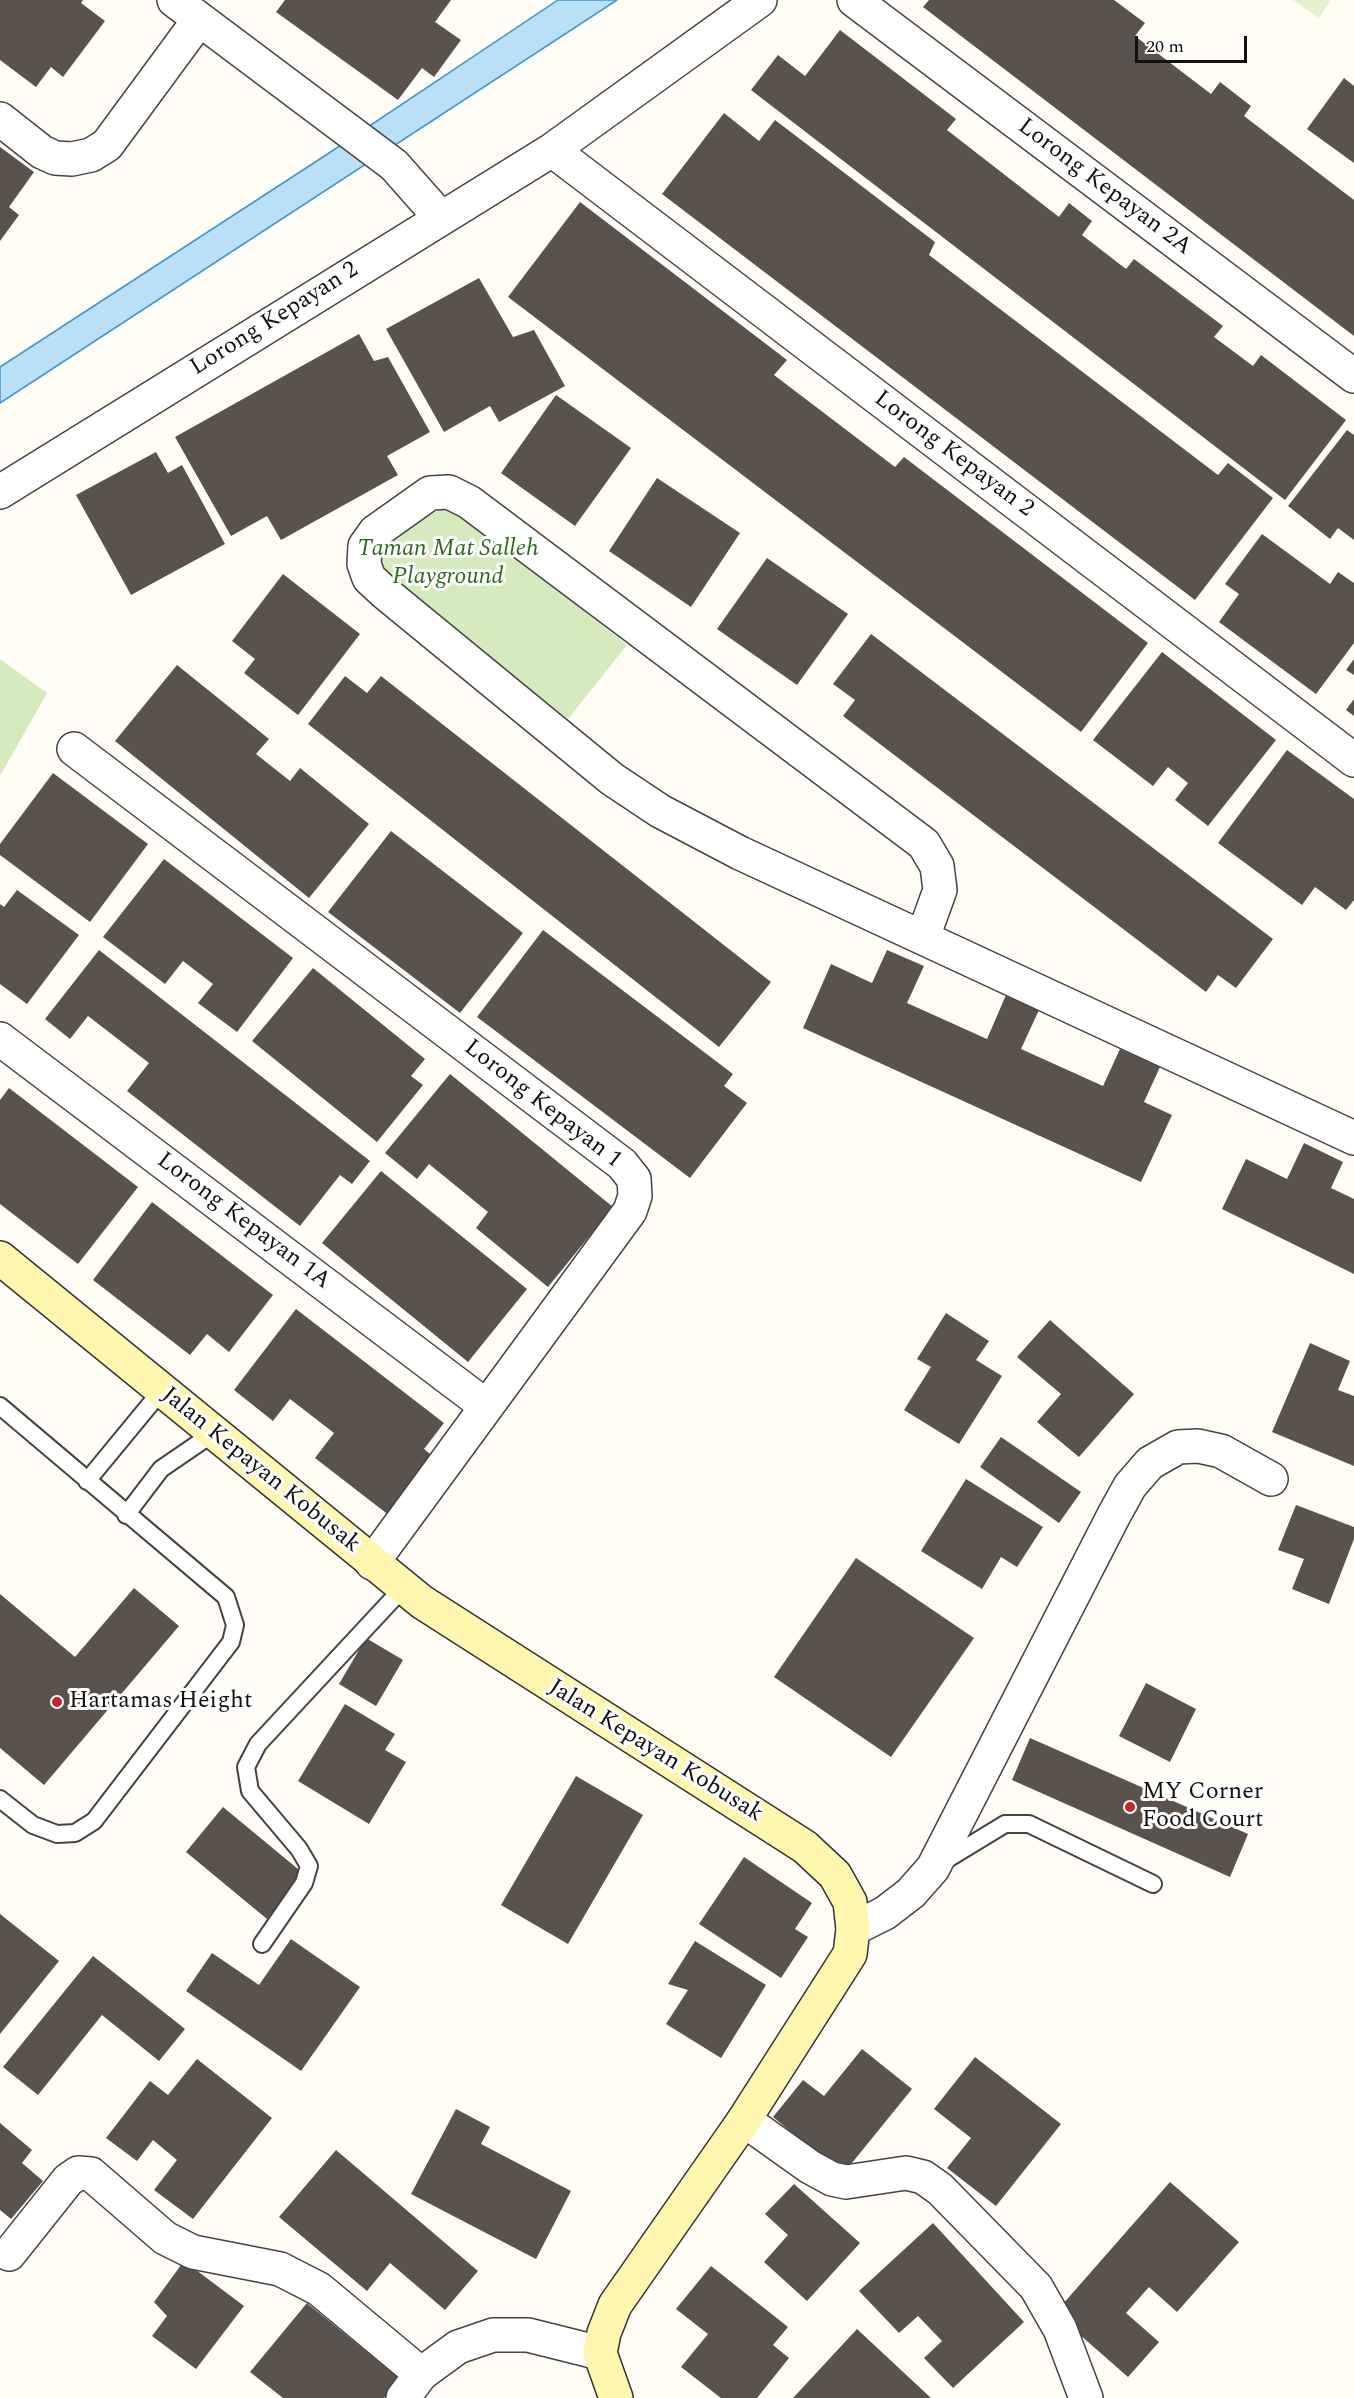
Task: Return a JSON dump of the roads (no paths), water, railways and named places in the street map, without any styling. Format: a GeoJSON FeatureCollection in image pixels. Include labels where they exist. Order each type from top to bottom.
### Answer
{"type":"FeatureCollection","features":[{"type":"Feature","properties":{"kind":"street","name":"Lorong Kepayan 2"},"geometry":{"type":"LineString","coordinates":[[0,492],[440,217],[552,150],[760,0]]}},
{"type":"Feature","properties":{"kind":"street","name":"Lorong Kepayan 2A"},"geometry":{"type":"LineString","coordinates":[[854,0],[1354,376]]}},
{"type":"Feature","properties":{"kind":"street"},"geometry":{"type":"LineString","coordinates":[[0,119],[42,152],[55,158],[72,159],[91,155],[107,145],[186,10],[394,165],[440,217]]}},
{"type":"Feature","properties":{"kind":"street","name":"Lorong Kepayan 2"},"geometry":{"type":"LineString","coordinates":[[552,150],[1354,760]]}},
{"type":"Feature","properties":{"kind":"street"},"geometry":{"type":"LineString","coordinates":[[922,937],[940,890],[937,866],[924,844],[469,502],[448,492],[430,493],[375,532],[365,546],[364,564],[369,578],[612,779],[660,812],[692,829],[922,937],[1354,1138]]}},
{"type":"Feature","properties":{"kind":"street","name":"Lorong Kepayan 1"},"geometry":{"type":"LineString","coordinates":[[74,749],[622,1164],[634,1179],[635,1196],[630,1211],[372,1563]]}},
{"type":"Feature","properties":{"kind":"street","name":"Lorong Kepayan 1A"},"geometry":{"type":"LineString","coordinates":[[0,1039],[486,1406]]}},
{"type":"Feature","properties":{"kind":"street","name":"Jalan Kepayan Kobusak"},"geometry":{"type":"LineString","coordinates":[[0,1258],[404,1588],[475,1638],[805,1847],[835,1875],[850,1902],[853,1929],[850,1954],[744,2120],[615,2306],[604,2333],[600,2353]]}},
{"type":"Feature","properties":{"kind":"street"},"geometry":{"type":"LineString","coordinates":[[853,1929],[885,1913],[911,1893],[933,1868],[1130,1486],[1150,1463],[1178,1448],[1198,1446],[1221,1451],[1271,1479]]}},
{"type":"Feature","properties":{"kind":"street"},"geometry":{"type":"LineString","coordinates":[[744,2120],[810,2168],[832,2179],[846,2181],[906,2173],[923,2177],[940,2189],[1036,2287],[1060,2329],[1086,2398]]}},
{"type":"Feature","properties":{"kind":"street"},"geometry":{"type":"LineString","coordinates":[[9,2254],[68,2180],[78,2173],[91,2174],[165,2238],[193,2252],[280,2269],[319,2289],[412,2386],[458,2347],[493,2335],[528,2335],[600,2353],[615,2398]]}},
{"type":"Feature","properties":{"kind":"lane"},"geometry":{"type":"LineString","coordinates":[[87,1481],[162,1390]]}},
{"type":"Feature","properties":{"kind":"lane"},"geometry":{"type":"LineString","coordinates":[[0,1406],[126,1515],[226,1597],[235,1625],[231,1641],[94,1821],[75,1833],[57,1834],[33,1825],[0,1799]]}},
{"type":"Feature","properties":{"kind":"lane"},"geometry":{"type":"LineString","coordinates":[[126,1515],[161,1468],[215,1432]]}},
{"type":"Feature","properties":{"kind":"lane"},"geometry":{"type":"LineString","coordinates":[[262,1944],[304,1882],[309,1866],[299,1849],[250,1791],[246,1767],[258,1744],[404,1588]]}},
{"type":"Feature","properties":{"kind":"lane"},"geometry":{"type":"LineString","coordinates":[[933,1868],[1005,1824],[1029,1824],[1153,1884]]}},
{"type":"Feature","properties":{"kind":"water"},"geometry":{"type":"Polygon","coordinates":[[[558,0],[617,0],[0,403],[0,367],[326,155],[558,0]]]}},
{"type":"Feature","properties":{"kind":"place","name":"Hartamas Height"},"geometry":{"type":"Point","coordinates":[57,1702]}},
{"type":"Feature","properties":{"kind":"place","name":"MY Corner Food Court"},"geometry":{"type":"Point","coordinates":[1130,1807]}},
{"type":"Feature","properties":{"kind":"park label","name":"Taman Mat Salleh Playground"},"geometry":{"type":"Point","coordinates":[448,564]}}]}
